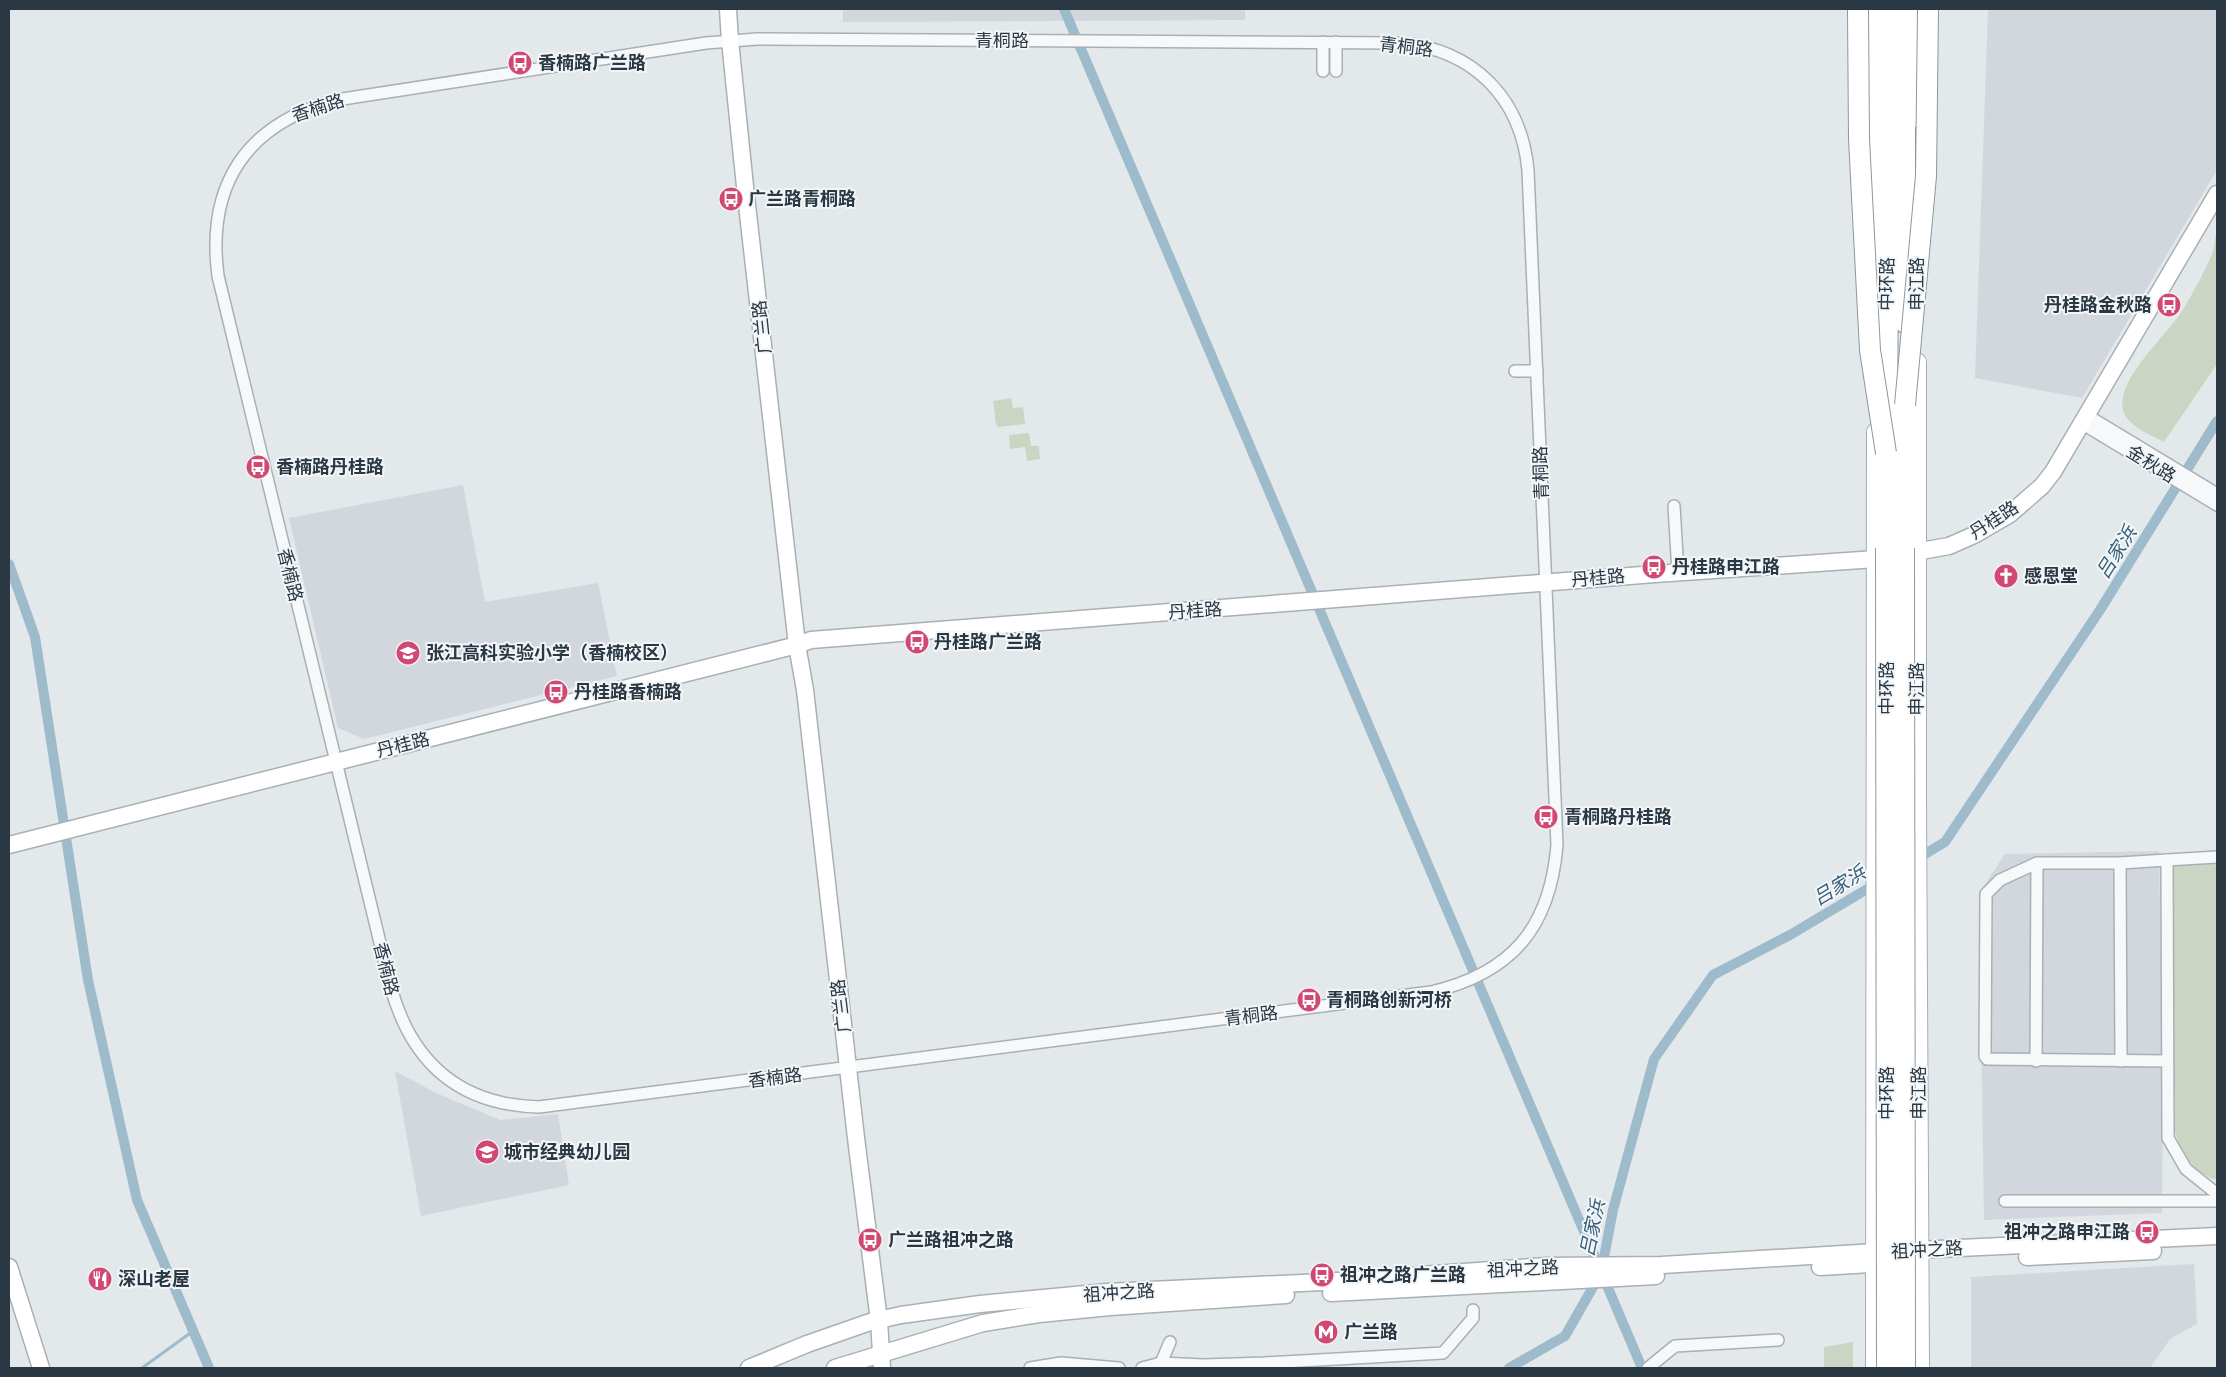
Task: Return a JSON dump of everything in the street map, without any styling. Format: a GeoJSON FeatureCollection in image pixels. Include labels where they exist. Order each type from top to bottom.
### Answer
{"type":"FeatureCollection","features":[{"type":"Feature","properties":{"kind":"highway","name":"中环路"},"geometry":{"type":"LineString","coordinates":[[1887,1368],[1879,558],[1886,453],[1890,9]]}},
{"type":"Feature","properties":{"kind":"highway","name":"中环路"},"geometry":{"type":"LineString","coordinates":[[1904,9],[1905,1368]]}},
{"type":"Feature","properties":{"kind":"highway"},"geometry":{"type":"LineString","coordinates":[[1905,404],[1926,176],[1928,9]]}},
{"type":"Feature","properties":{"kind":"highway"},"geometry":{"type":"LineString","coordinates":[[1858,10],[1859,139],[1870,350],[1886,453]]}},
{"type":"Feature","properties":{"kind":"main road"},"geometry":{"type":"LineString","coordinates":[[1875,1368],[1875,943],[1879,558],[1878,9]]}},
{"type":"Feature","properties":{"kind":"main road","name":"申江路"},"geometry":{"type":"LineString","coordinates":[[1917,9],[1916,798],[1920,1368]]}},
{"type":"Feature","properties":{"kind":"street","name":"广兰路"},"geometry":{"type":"LineString","coordinates":[[728,9],[797,645],[794,659],[798,700],[845,1069],[879,1362]]}},
{"type":"Feature","properties":{"kind":"street","name":"青桐路"},"geometry":{"type":"LineString","coordinates":[[730,41],[1336,42],[1415,44],[1444,52],[1460,60],[1485,78],[1510,108],[1523,138],[1527,161],[1556,797],[1555,866],[1549,893],[1535,925],[1521,943],[1491,969],[1457,986],[1431,992],[845,1069]]}},
{"type":"Feature","properties":{"kind":"street","name":"香楠路"},"geometry":{"type":"LineString","coordinates":[[730,41],[336,100],[308,107],[285,119],[252,146],[232,175],[224,191],[216,224],[215,241],[218,276],[396,1008],[414,1044],[442,1074],[458,1086],[495,1102],[518,1106],[539,1107],[845,1069]]}},
{"type":"Feature","properties":{"kind":"street"},"geometry":{"type":"LineString","coordinates":[[1323,42],[1323,71]]}},
{"type":"Feature","properties":{"kind":"street"},"geometry":{"type":"LineString","coordinates":[[1336,42],[1336,71]]}},
{"type":"Feature","properties":{"kind":"street","name":"丹桂路"},"geometry":{"type":"LineString","coordinates":[[1546,586],[1678,573],[1917,555],[1956,550],[1995,531],[2031,504],[2058,475],[2217,194]]}},
{"type":"Feature","properties":{"kind":"street","name":"丹桂路"},"geometry":{"type":"LineString","coordinates":[[2088,421],[2217,204]]}},
{"type":"Feature","properties":{"kind":"street"},"geometry":{"type":"LineString","coordinates":[[1515,371],[1537,371]]}},
{"type":"Feature","properties":{"kind":"street","name":"金秋路"},"geometry":{"type":"LineString","coordinates":[[2088,421],[2216,500]]}},
{"type":"Feature","properties":{"kind":"street"},"geometry":{"type":"LineString","coordinates":[[1674,506],[1678,573]]}},
{"type":"Feature","properties":{"kind":"street","name":"丹桂路"},"geometry":{"type":"LineString","coordinates":[[9,845],[819,639],[1298,605],[1879,558]]}},
{"type":"Feature","properties":{"kind":"street"},"geometry":{"type":"LineString","coordinates":[[2167,1061],[1987,1059],[1986,894],[2000,880],[2037,862],[2120,863],[2217,857]]}},
{"type":"Feature","properties":{"kind":"street"},"geometry":{"type":"LineString","coordinates":[[2167,860],[2168,1138],[2179,1160],[2186,1169],[2217,1194]]}},
{"type":"Feature","properties":{"kind":"street"},"geometry":{"type":"LineString","coordinates":[[2036,1061],[2037,862]]}},
{"type":"Feature","properties":{"kind":"street"},"geometry":{"type":"LineString","coordinates":[[2120,863],[2121,1061]]}},
{"type":"Feature","properties":{"kind":"street"},"geometry":{"type":"LineString","coordinates":[[2005,1201],[2217,1201]]}},
{"type":"Feature","properties":{"kind":"street","name":"祖冲之路"},"geometry":{"type":"LineString","coordinates":[[1920,1256],[2217,1236]]}},
{"type":"Feature","properties":{"kind":"street","name":"祖冲之路"},"geometry":{"type":"LineString","coordinates":[[749,1368],[807,1344],[901,1315],[980,1304],[1107,1292],[1661,1270],[1920,1256],[2217,1247]]}},
{"type":"Feature","properties":{"kind":"street"},"geometry":{"type":"LineString","coordinates":[[9,1267],[41,1368]]}},
{"type":"Feature","properties":{"kind":"street","name":"祖冲之路"},"geometry":{"type":"LineString","coordinates":[[835,1368],[879,1362],[983,1324],[1039,1314],[1183,1301],[1545,1274]]}},
{"type":"Feature","properties":{"kind":"street"},"geometry":{"type":"LineString","coordinates":[[9,1301],[30,1368]]}},
{"type":"Feature","properties":{"kind":"street"},"geometry":{"type":"LineString","coordinates":[[1142,1368],[1161,1363],[1204,1365],[1264,1363],[1444,1353],[1473,1318],[1473,1310]]}},
{"type":"Feature","properties":{"kind":"street"},"geometry":{"type":"LineString","coordinates":[[1648,1368],[1675,1346],[1778,1340]]}},
{"type":"Feature","properties":{"kind":"street"},"geometry":{"type":"LineString","coordinates":[[1161,1363],[1170,1342]]}},
{"type":"Feature","properties":{"kind":"street"},"geometry":{"type":"LineString","coordinates":[[1030,1368],[1061,1363],[1119,1368]]}},
{"type":"Feature","properties":{"kind":"shaded area"},"geometry":{"type":"Polygon","coordinates":[[[843,9],[1245,9],[1245,20],[843,22],[843,9]]]}},
{"type":"Feature","properties":{"kind":"shaded area"},"geometry":{"type":"Polygon","coordinates":[[[1988,9],[2217,9],[2217,170],[2082,398],[1975,378],[1988,9]]]}},
{"type":"Feature","properties":{"kind":"shaded area","name":"张江高科实验小学（香楠校区）"},"geometry":{"type":"Polygon","coordinates":[[[463,485],[485,602],[598,583],[617,676],[364,739],[338,728],[289,518],[463,485]]]}},
{"type":"Feature","properties":{"kind":"shaded area"},"geometry":{"type":"Polygon","coordinates":[[[2159,851],[2163,1069],[2162,1213],[1984,1220],[1979,893],[2005,854],[2159,851]]]}},
{"type":"Feature","properties":{"kind":"shaded area","name":"城市经典幼儿园"},"geometry":{"type":"Polygon","coordinates":[[[395,1071],[436,1093],[500,1120],[558,1114],[569,1185],[421,1216],[395,1071]]]}},
{"type":"Feature","properties":{"kind":"shaded area"},"geometry":{"type":"Polygon","coordinates":[[[2194,1264],[2197,1324],[2170,1339],[2150,1368],[1971,1368],[1971,1277],[2194,1264]]]}},
{"type":"Feature","properties":{"kind":"green space"},"geometry":{"type":"Polygon","coordinates":[[[2217,232],[2217,364],[2164,442],[2129,421],[2123,410],[2123,398],[2134,373],[2173,324],[2192,293],[2212,254],[2217,232]]]}},
{"type":"Feature","properties":{"kind":"green space"},"geometry":{"type":"Polygon","coordinates":[[[1011,398],[1013,408],[1023,407],[1025,424],[998,427],[993,401],[1011,398]]]}},
{"type":"Feature","properties":{"kind":"green space"},"geometry":{"type":"Polygon","coordinates":[[[1029,433],[1031,446],[1039,446],[1040,459],[1027,461],[1025,447],[1010,449],[1009,435],[1029,433]]]}},
{"type":"Feature","properties":{"kind":"green space"},"geometry":{"type":"Polygon","coordinates":[[[2217,862],[2217,1180],[2195,1167],[2181,1147],[2174,1130],[2172,864],[2217,862]]]}},
{"type":"Feature","properties":{"kind":"green space"},"geometry":{"type":"Polygon","coordinates":[[[1853,1342],[1853,1368],[1824,1368],[1824,1347],[1853,1342]]]}},
{"type":"Feature","properties":{"kind":"waterway"},"geometry":{"type":"LineString","coordinates":[[1064,9],[1642,1368]]}},
{"type":"Feature","properties":{"kind":"waterway","name":"吕家浜"},"geometry":{"type":"LineString","coordinates":[[1915,860],[1945,842],[2100,610],[2217,421]]}},
{"type":"Feature","properties":{"kind":"waterway"},"geometry":{"type":"LineString","coordinates":[[9,564],[35,637],[88,980],[137,1200],[209,1368]]}},
{"type":"Feature","properties":{"kind":"waterway","name":"吕家浜"},"geometry":{"type":"LineString","coordinates":[[1509,1368],[1565,1336],[1601,1273],[1613,1210],[1654,1059],[1713,975],[1790,935],[1879,882]]}},
{"type":"Feature","properties":{"kind":"waterway"},"geometry":{"type":"LineString","coordinates":[[142,1368],[193,1331]]}},
{"type":"Feature","properties":{"kind":"place","name":"香楠路广兰路"},"geometry":{"type":"Point","coordinates":[520,63]}},
{"type":"Feature","properties":{"kind":"place","name":"广兰路青桐路"},"geometry":{"type":"Point","coordinates":[731,199]}},
{"type":"Feature","properties":{"kind":"place","name":"丹桂路金秋路"},"geometry":{"type":"Point","coordinates":[2169,305]}},
{"type":"Feature","properties":{"kind":"place","name":"香楠路丹桂路"},"geometry":{"type":"Point","coordinates":[258,467]}},
{"type":"Feature","properties":{"kind":"place","name":"丹桂路申江路"},"geometry":{"type":"Point","coordinates":[1654,567]}},
{"type":"Feature","properties":{"kind":"place","name":"感恩堂"},"geometry":{"type":"Point","coordinates":[2006,576]}},
{"type":"Feature","properties":{"kind":"place","name":"丹桂路广兰路"},"geometry":{"type":"Point","coordinates":[917,642]}},
{"type":"Feature","properties":{"kind":"place","name":"张江高科实验小学（香楠校区）"},"geometry":{"type":"Point","coordinates":[408,653]}},
{"type":"Feature","properties":{"kind":"place","name":"丹桂路香楠路"},"geometry":{"type":"Point","coordinates":[556,692]}},
{"type":"Feature","properties":{"kind":"place","name":"青桐路丹桂路"},"geometry":{"type":"Point","coordinates":[1546,817]}},
{"type":"Feature","properties":{"kind":"place","name":"青桐路创新河桥"},"geometry":{"type":"Point","coordinates":[1309,1000]}},
{"type":"Feature","properties":{"kind":"place","name":"城市经典幼儿园"},"geometry":{"type":"Point","coordinates":[487,1152]}},
{"type":"Feature","properties":{"kind":"place","name":"祖冲之路申江路"},"geometry":{"type":"Point","coordinates":[2147,1232]}},
{"type":"Feature","properties":{"kind":"place","name":"广兰路祖冲之路"},"geometry":{"type":"Point","coordinates":[870,1240]}},
{"type":"Feature","properties":{"kind":"place","name":"祖冲之路广兰路"},"geometry":{"type":"Point","coordinates":[1322,1275]}},
{"type":"Feature","properties":{"kind":"place","name":"深山老屋"},"geometry":{"type":"Point","coordinates":[100,1279]}},
{"type":"Feature","properties":{"kind":"place","name":"广兰路"},"geometry":{"type":"Point","coordinates":[1326,1332]}}]}
